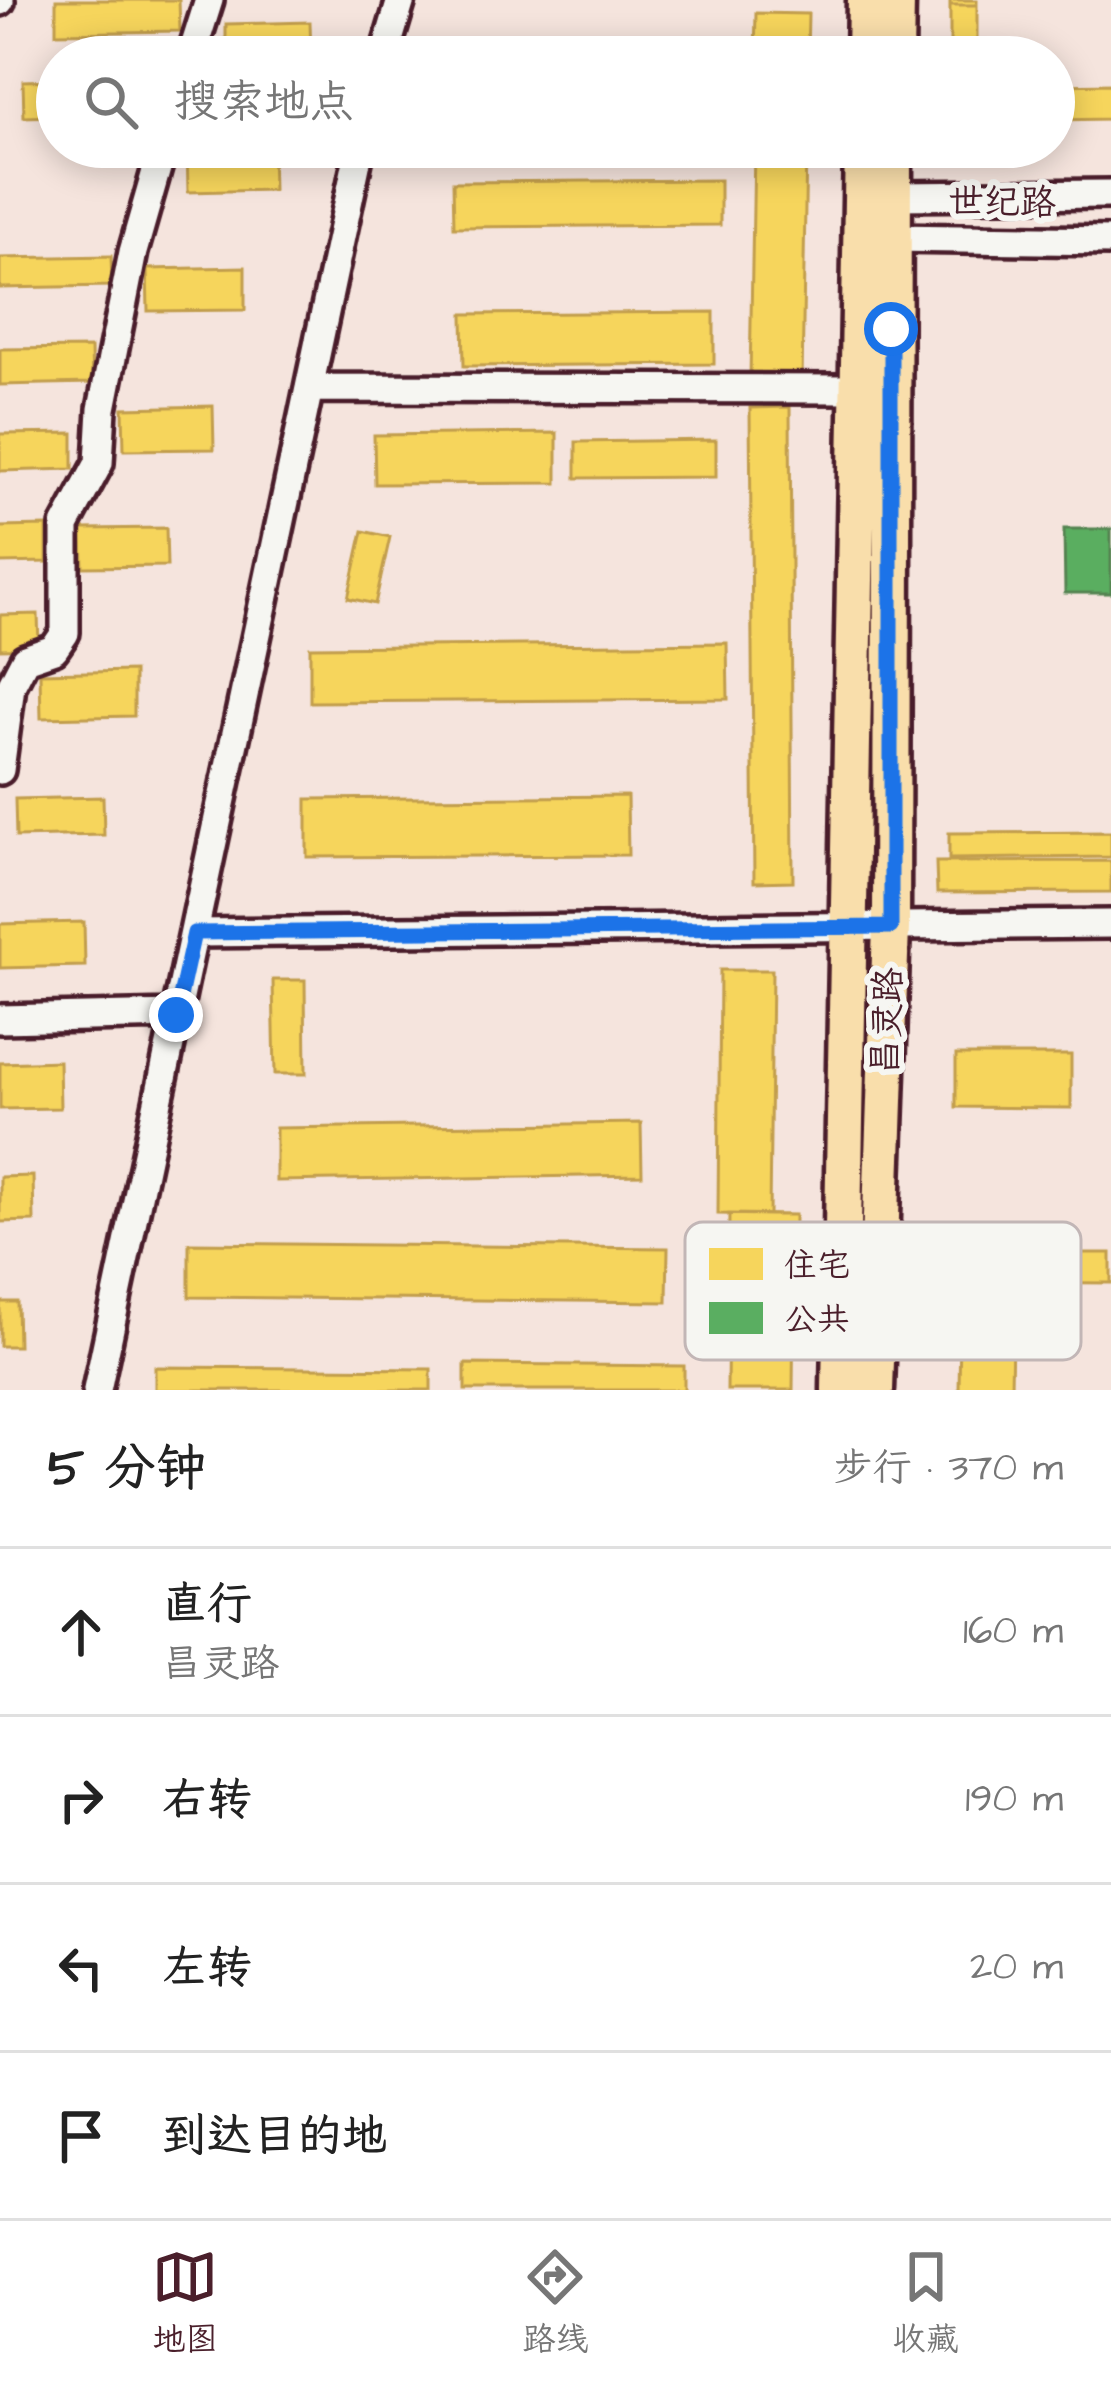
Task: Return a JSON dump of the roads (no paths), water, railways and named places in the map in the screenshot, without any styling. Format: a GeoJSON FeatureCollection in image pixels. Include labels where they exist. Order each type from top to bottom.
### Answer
{"type":"FeatureCollection","features":[{"type":"Feature","properties":{"kind":"main road"},"geometry":{"type":"LineString","coordinates":[[865,36],[866,0]]}},
{"type":"Feature","properties":{"kind":"main road"},"geometry":{"type":"LineString","coordinates":[[895,36],[896,0]]}},
{"type":"Feature","properties":{"kind":"main road","name":"昌灵路"},"geometry":{"type":"LineString","coordinates":[[844,1222],[862,168]]}},
{"type":"Feature","properties":{"kind":"main road","name":"昌灵路"},"geometry":{"type":"LineString","coordinates":[[881,1222],[891,927],[893,168]]}},
{"type":"Feature","properties":{"kind":"main road","name":"昌灵路"},"geometry":{"type":"LineString","coordinates":[[840,1390],[841,1360]]}},
{"type":"Feature","properties":{"kind":"main road","name":"昌灵路"},"geometry":{"type":"LineString","coordinates":[[875,1390],[876,1360]]}},
{"type":"Feature","properties":{"kind":"street"},"geometry":{"type":"LineString","coordinates":[[198,36],[209,0]]}},
{"type":"Feature","properties":{"kind":"street"},"geometry":{"type":"LineString","coordinates":[[390,36],[401,0]]}},
{"type":"Feature","properties":{"kind":"street"},"geometry":{"type":"LineString","coordinates":[[0,770],[11,686],[25,659],[54,649],[64,633],[64,526],[99,463],[102,409],[133,253],[157,168]]}},
{"type":"Feature","properties":{"kind":"street"},"geometry":{"type":"LineString","coordinates":[[97,1390],[356,168]]}},
{"type":"Feature","properties":{"kind":"street","name":"世纪路"},"geometry":{"type":"LineString","coordinates":[[892,196],[1111,194]]}},
{"type":"Feature","properties":{"kind":"street","name":"世纪路"},"geometry":{"type":"LineString","coordinates":[[891,238],[1111,241]]}},
{"type":"Feature","properties":{"kind":"street"},"geometry":{"type":"LineString","coordinates":[[309,388],[855,389]]}},
{"type":"Feature","properties":{"kind":"street"},"geometry":{"type":"LineString","coordinates":[[194,933],[1111,924]]}},
{"type":"Feature","properties":{"kind":"street"},"geometry":{"type":"LineString","coordinates":[[0,1019],[176,1015]]}}]}
